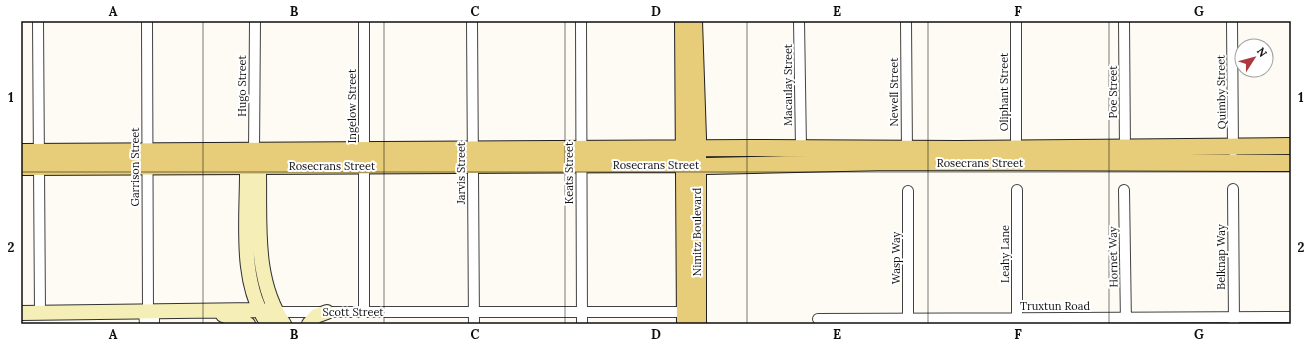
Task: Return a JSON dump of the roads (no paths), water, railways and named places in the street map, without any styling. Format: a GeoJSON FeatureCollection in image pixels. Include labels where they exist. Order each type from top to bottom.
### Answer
{"type":"FeatureCollection","features":[{"type":"Feature","properties":{"kind":"main road","name":"Nimitz Boulevard"},"geometry":{"type":"LineString","coordinates":[[683,21],[698,324]]}},
{"type":"Feature","properties":{"kind":"main road","name":"Nimitz Boulevard"},"geometry":{"type":"LineString","coordinates":[[685,318],[694,21]]}},
{"type":"Feature","properties":{"kind":"main road","name":"Rosecrans Street"},"geometry":{"type":"LineString","coordinates":[[21,167],[39,160],[147,151],[254,159],[690,156],[1016,156],[1125,155],[1233,147],[1291,146]]}},
{"type":"Feature","properties":{"kind":"main road","name":"Rosecrans Street"},"geometry":{"type":"LineString","coordinates":[[690,156],[801,148],[907,156]]}},
{"type":"Feature","properties":{"kind":"main road","name":"Rosecrans Street"},"geometry":{"type":"LineString","coordinates":[[21,152],[39,160],[147,167],[215,165],[254,159]]}},
{"type":"Feature","properties":{"kind":"main road","name":"Rosecrans Street"},"geometry":{"type":"LineString","coordinates":[[1125,155],[1233,163],[1291,162]]}},
{"type":"Feature","properties":{"kind":"main road"},"geometry":{"type":"LineString","coordinates":[[254,159],[247,174],[250,279],[258,310],[268,324]]}},
{"type":"Feature","properties":{"kind":"main road"},"geometry":{"type":"LineString","coordinates":[[254,159],[259,174],[262,258],[269,296],[275,312],[284,324]]}},
{"type":"Feature","properties":{"kind":"main road","name":"Scott Street"},"geometry":{"type":"LineString","coordinates":[[21,313],[149,317],[205,312],[258,310],[275,312]]}},
{"type":"Feature","properties":{"kind":"main road"},"geometry":{"type":"LineString","coordinates":[[205,312],[230,317],[248,324]]}},
{"type":"Feature","properties":{"kind":"main road"},"geometry":{"type":"LineString","coordinates":[[309,324],[316,316],[327,312]]}},
{"type":"Feature","properties":{"kind":"street"},"geometry":{"type":"LineString","coordinates":[[38,21],[40,313]]}},
{"type":"Feature","properties":{"kind":"street","name":"Garrison Street"},"geometry":{"type":"LineString","coordinates":[[147,21],[149,317]]}},
{"type":"Feature","properties":{"kind":"street","name":"Hugo Street"},"geometry":{"type":"LineString","coordinates":[[254,159],[255,21]]}},
{"type":"Feature","properties":{"kind":"street","name":"Ingelow Street"},"geometry":{"type":"LineString","coordinates":[[364,21],[364,312]]}},
{"type":"Feature","properties":{"kind":"street","name":"Jarvis Street"},"geometry":{"type":"LineString","coordinates":[[472,21],[474,324]]}},
{"type":"Feature","properties":{"kind":"street","name":"Keats Street"},"geometry":{"type":"LineString","coordinates":[[581,21],[582,324]]}},
{"type":"Feature","properties":{"kind":"street","name":"Macaulay Street"},"geometry":{"type":"LineString","coordinates":[[799,21],[801,148]]}},
{"type":"Feature","properties":{"kind":"street","name":"Newell Street"},"geometry":{"type":"LineString","coordinates":[[906,21],[907,156]]}},
{"type":"Feature","properties":{"kind":"street","name":"Oliphant Street"},"geometry":{"type":"LineString","coordinates":[[1016,21],[1016,156]]}},
{"type":"Feature","properties":{"kind":"street","name":"Poe Street"},"geometry":{"type":"LineString","coordinates":[[1124,21],[1125,155]]}},
{"type":"Feature","properties":{"kind":"street","name":"Quimby Street"},"geometry":{"type":"LineString","coordinates":[[1232,21],[1233,163]]}},
{"type":"Feature","properties":{"kind":"street","name":"Belknap Way"},"geometry":{"type":"LineString","coordinates":[[1233,189],[1234,320]]}},
{"type":"Feature","properties":{"kind":"street","name":"Leahy Lane"},"geometry":{"type":"LineString","coordinates":[[1017,190],[1017,318]]}},
{"type":"Feature","properties":{"kind":"street","name":"Hornet Way"},"geometry":{"type":"LineString","coordinates":[[1124,190],[1126,321]]}},
{"type":"Feature","properties":{"kind":"street","name":"Wasp Way"},"geometry":{"type":"LineString","coordinates":[[908,192],[908,322]]}},
{"type":"Feature","properties":{"kind":"street","name":"Scott Street"},"geometry":{"type":"LineString","coordinates":[[275,312],[582,312],[685,318]]}},
{"type":"Feature","properties":{"kind":"street","name":"Truxtun Road"},"geometry":{"type":"LineString","coordinates":[[818,319],[908,322],[1017,318],[1126,321],[1234,320],[1291,317]]}}]}
